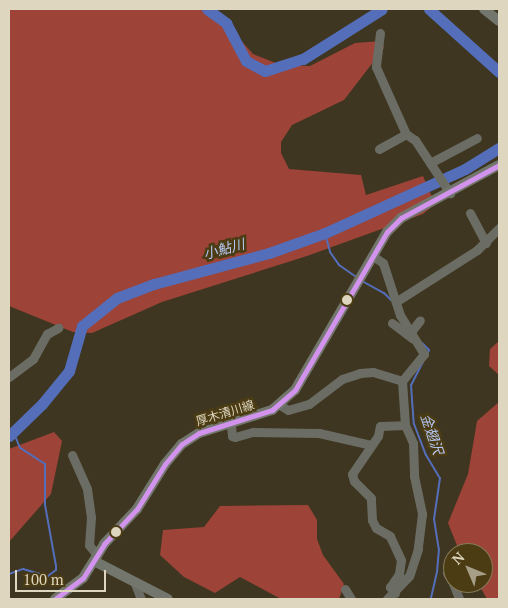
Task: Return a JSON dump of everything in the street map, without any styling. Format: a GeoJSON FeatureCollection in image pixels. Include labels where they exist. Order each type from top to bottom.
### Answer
{"type":"FeatureCollection","features":[{"type":"Feature","properties":{"kind":"main road"},"geometry":{"type":"LineString","coordinates":[[484,9],[499,21]]}},
{"type":"Feature","properties":{"kind":"main road","name":"厚木清川線"},"geometry":{"type":"LineString","coordinates":[[55,599],[76,585],[95,558],[137,509],[177,449],[199,433],[230,425],[280,405],[301,382],[387,232],[401,218],[447,189],[499,165]]}},
{"type":"Feature","properties":{"kind":"main road"},"geometry":{"type":"LineString","coordinates":[[95,558],[168,599]]}},
{"type":"Feature","properties":{"kind":"street"},"geometry":{"type":"LineString","coordinates":[[380,33],[376,67],[406,134],[447,189]]}},
{"type":"Feature","properties":{"kind":"street"},"geometry":{"type":"LineString","coordinates":[[378,149],[406,134]]}},
{"type":"Feature","properties":{"kind":"street"},"geometry":{"type":"LineString","coordinates":[[430,164],[477,138]]}},
{"type":"Feature","properties":{"kind":"street"},"geometry":{"type":"LineString","coordinates":[[470,213],[486,243]]}},
{"type":"Feature","properties":{"kind":"street"},"geometry":{"type":"LineString","coordinates":[[397,301],[486,243],[499,228]]}},
{"type":"Feature","properties":{"kind":"street"},"geometry":{"type":"LineString","coordinates":[[373,256],[383,262],[400,315],[411,336],[424,354],[402,380],[405,425],[413,443],[414,476],[422,514],[413,567],[391,596]]}},
{"type":"Feature","properties":{"kind":"street"},"geometry":{"type":"LineString","coordinates":[[411,336],[420,320]]}},
{"type":"Feature","properties":{"kind":"street"},"geometry":{"type":"LineString","coordinates":[[392,323],[411,336]]}},
{"type":"Feature","properties":{"kind":"street"},"geometry":{"type":"LineString","coordinates":[[9,377],[33,359],[44,337],[58,328]]}},
{"type":"Feature","properties":{"kind":"street"},"geometry":{"type":"LineString","coordinates":[[280,405],[288,410],[310,404],[342,379],[360,373],[373,372],[402,380]]}},
{"type":"Feature","properties":{"kind":"street"},"geometry":{"type":"LineString","coordinates":[[230,425],[232,436],[235,438],[253,432],[319,433],[371,445]]}},
{"type":"Feature","properties":{"kind":"street"},"geometry":{"type":"LineString","coordinates":[[391,596],[390,588],[399,574],[401,560],[390,536],[376,528],[372,520],[372,498],[354,481],[352,474],[371,445],[380,426],[405,425]]}},
{"type":"Feature","properties":{"kind":"street"},"geometry":{"type":"LineString","coordinates":[[72,455],[87,489],[91,517],[89,545],[95,558]]}},
{"type":"Feature","properties":{"kind":"street"},"geometry":{"type":"LineString","coordinates":[[134,581],[141,599]]}},
{"type":"Feature","properties":{"kind":"street"},"geometry":{"type":"LineString","coordinates":[[346,589],[351,599]]}},
{"type":"Feature","properties":{"kind":"shaded area"},"geometry":{"type":"Polygon","coordinates":[[[9,9],[213,9],[253,54],[281,65],[310,66],[355,43],[382,41],[384,48],[344,100],[292,125],[281,142],[281,153],[289,169],[361,175],[366,195],[423,176],[435,204],[423,214],[307,256],[162,302],[92,333],[73,332],[9,306],[9,9]]]}},
{"type":"Feature","properties":{"kind":"shaded area"},"geometry":{"type":"Polygon","coordinates":[[[499,341],[499,375],[489,366],[490,349],[499,341]]]}},
{"type":"Feature","properties":{"kind":"shaded area"},"geometry":{"type":"Polygon","coordinates":[[[499,402],[499,599],[487,599],[484,593],[493,593],[493,543],[456,543],[448,523],[468,474],[477,421],[499,402]]]}},
{"type":"Feature","properties":{"kind":"shaded area"},"geometry":{"type":"Polygon","coordinates":[[[54,432],[62,441],[51,494],[9,542],[9,449],[54,432]]]}},
{"type":"Feature","properties":{"kind":"shaded area"},"geometry":{"type":"Polygon","coordinates":[[[308,505],[317,520],[317,539],[323,555],[344,584],[339,599],[281,599],[240,577],[215,593],[184,577],[160,555],[163,530],[204,527],[220,506],[308,505]]]}},
{"type":"Feature","properties":{"kind":"waterway","name":"小鮎川"},"geometry":{"type":"LineString","coordinates":[[207,9],[226,23],[246,61],[265,71],[303,59],[382,9]]}},
{"type":"Feature","properties":{"kind":"waterway","name":"小鮎川"},"geometry":{"type":"LineString","coordinates":[[429,9],[499,72]]}},
{"type":"Feature","properties":{"kind":"waterway","name":"小鮎川"},"geometry":{"type":"LineString","coordinates":[[9,436],[42,404],[69,371],[82,326],[117,298],[154,284],[269,253],[325,233],[465,169],[499,148]]}},
{"type":"Feature","properties":{"kind":"waterway","name":"金翅沢"},"geometry":{"type":"LineString","coordinates":[[325,233],[330,252],[339,265],[356,277]]}},
{"type":"Feature","properties":{"kind":"waterway","name":"金翅沢"},"geometry":{"type":"LineString","coordinates":[[362,281],[384,293],[391,300]]}},
{"type":"Feature","properties":{"kind":"waterway","name":"金翅沢"},"geometry":{"type":"LineString","coordinates":[[422,343],[429,350],[411,385],[414,424],[426,455],[440,478],[434,519],[439,549],[437,572],[431,599]]}},
{"type":"Feature","properties":{"kind":"waterway"},"geometry":{"type":"LineString","coordinates":[[9,574],[23,569],[48,576],[56,570],[45,505],[45,464],[20,448],[14,433]]}},
{"type":"Feature","properties":{"kind":"transit line"},"geometry":{"type":"LineString","coordinates":[[55,599],[83,578],[104,544],[137,509],[165,464],[182,444],[199,433],[272,410],[295,390],[387,232],[401,218],[499,165]]}}]}
